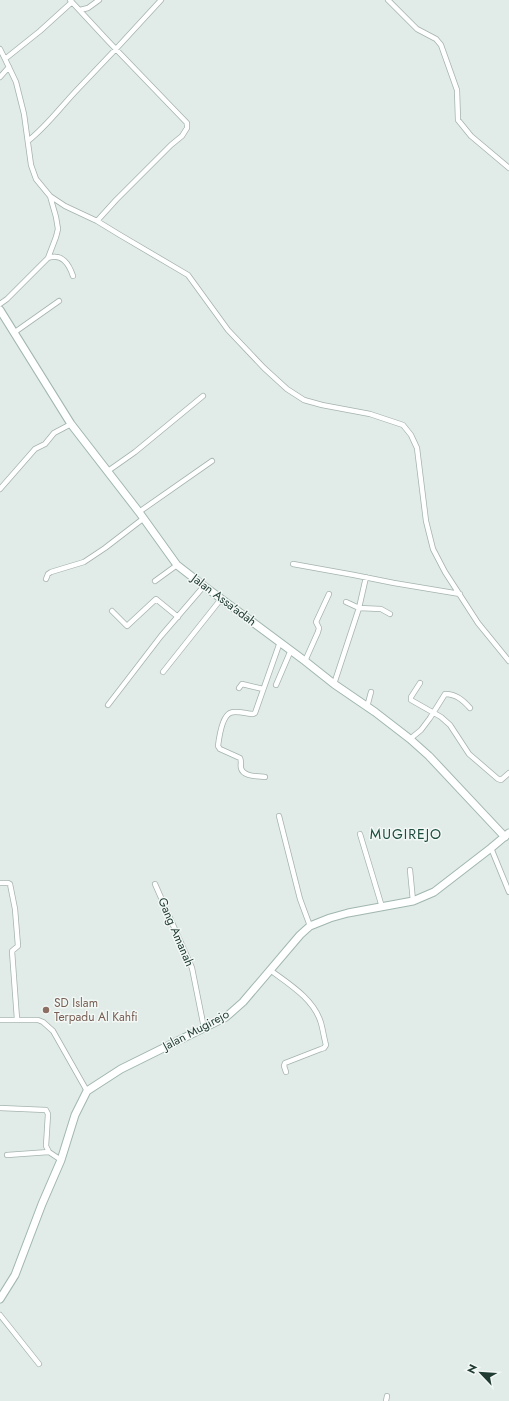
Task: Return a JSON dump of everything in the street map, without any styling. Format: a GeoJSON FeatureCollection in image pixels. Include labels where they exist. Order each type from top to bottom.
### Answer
{"type":"FeatureCollection","features":[{"type":"Feature","properties":{"kind":"street"},"geometry":{"type":"LineString","coordinates":[[80,10],[88,8],[99,0]]}},
{"type":"Feature","properties":{"kind":"street"},"geometry":{"type":"LineString","coordinates":[[28,141],[39,132],[161,0]]}},
{"type":"Feature","properties":{"kind":"street"},"geometry":{"type":"LineString","coordinates":[[388,0],[417,29],[436,39],[441,45],[457,90],[458,120],[471,136],[509,168]]}},
{"type":"Feature","properties":{"kind":"street"},"geometry":{"type":"LineString","coordinates":[[6,59],[36,34],[71,1],[185,120],[187,128],[182,136],[116,200],[97,221]]}},
{"type":"Feature","properties":{"kind":"street"},"geometry":{"type":"LineString","coordinates":[[0,49],[6,59],[18,90],[24,114],[31,165],[36,179],[50,196],[65,206],[97,221],[188,275],[228,330],[264,368],[287,389],[304,400],[370,414],[403,425],[411,435],[416,448],[426,521],[433,549],[445,572],[478,623],[509,661]]}},
{"type":"Feature","properties":{"kind":"street"},"geometry":{"type":"LineString","coordinates":[[0,77],[9,67]]}},
{"type":"Feature","properties":{"kind":"street"},"geometry":{"type":"LineString","coordinates":[[0,304],[7,299],[48,258],[58,229],[50,196]]}},
{"type":"Feature","properties":{"kind":"street"},"geometry":{"type":"LineString","coordinates":[[48,258],[55,256],[60,257],[71,269],[73,276]]}},
{"type":"Feature","properties":{"kind":"street"},"geometry":{"type":"LineString","coordinates":[[15,332],[59,301]]}},
{"type":"Feature","properties":{"kind":"street","name":"Jalan Assa'adah"},"geometry":{"type":"LineString","coordinates":[[0,310],[71,424],[142,515],[177,564],[204,586],[305,660],[334,684],[368,707],[410,739],[433,760],[507,835]]}},
{"type":"Feature","properties":{"kind":"street"},"geometry":{"type":"LineString","coordinates":[[108,471],[135,452],[203,396]]}},
{"type":"Feature","properties":{"kind":"street"},"geometry":{"type":"LineString","coordinates":[[0,489],[35,449],[45,444],[54,433],[71,424]]}},
{"type":"Feature","properties":{"kind":"street"},"geometry":{"type":"LineString","coordinates":[[46,579],[48,574],[51,572],[84,562],[100,552],[142,515],[212,461]]}},
{"type":"Feature","properties":{"kind":"street"},"geometry":{"type":"LineString","coordinates":[[155,581],[177,564]]}},
{"type":"Feature","properties":{"kind":"street"},"geometry":{"type":"LineString","coordinates":[[294,564],[460,594]]}},
{"type":"Feature","properties":{"kind":"street"},"geometry":{"type":"LineString","coordinates":[[334,684],[359,608],[366,577]]}},
{"type":"Feature","properties":{"kind":"street"},"geometry":{"type":"LineString","coordinates":[[108,705],[161,636],[204,586]]}},
{"type":"Feature","properties":{"kind":"street"},"geometry":{"type":"LineString","coordinates":[[305,660],[318,632],[319,628],[316,622],[330,594]]}},
{"type":"Feature","properties":{"kind":"street"},"geometry":{"type":"LineString","coordinates":[[163,672],[221,598]]}},
{"type":"Feature","properties":{"kind":"street"},"geometry":{"type":"LineString","coordinates":[[112,611],[127,626],[156,599],[178,617]]}},
{"type":"Feature","properties":{"kind":"street"},"geometry":{"type":"LineString","coordinates":[[346,602],[359,608],[381,609],[390,614]]}},
{"type":"Feature","properties":{"kind":"street"},"geometry":{"type":"LineString","coordinates":[[265,776],[248,775],[243,772],[241,769],[240,758],[220,749],[218,746],[221,730],[227,715],[234,712],[253,714],[257,708],[280,642]]}},
{"type":"Feature","properties":{"kind":"street"},"geometry":{"type":"LineString","coordinates":[[276,685],[291,650]]}},
{"type":"Feature","properties":{"kind":"street"},"geometry":{"type":"LineString","coordinates":[[420,683],[411,697],[411,700],[434,713],[450,725],[468,754],[488,772],[499,780],[509,773]]}},
{"type":"Feature","properties":{"kind":"street"},"geometry":{"type":"LineString","coordinates":[[239,688],[242,684],[263,689]]}},
{"type":"Feature","properties":{"kind":"street"},"geometry":{"type":"LineString","coordinates":[[368,707],[371,692]]}},
{"type":"Feature","properties":{"kind":"street"},"geometry":{"type":"LineString","coordinates":[[410,739],[421,730],[434,713],[444,696],[448,694],[457,697],[464,701],[470,708]]}},
{"type":"Feature","properties":{"kind":"street"},"geometry":{"type":"LineString","coordinates":[[279,816],[300,899],[310,926]]}},
{"type":"Feature","properties":{"kind":"street"},"geometry":{"type":"LineString","coordinates":[[360,834],[382,907]]}},
{"type":"Feature","properties":{"kind":"street","name":"Jalan Mugirejo"},"geometry":{"type":"LineString","coordinates":[[87,1091],[121,1069],[226,1017],[233,1012],[300,935],[310,926],[348,913],[413,901],[434,892],[507,835]]}},
{"type":"Feature","properties":{"kind":"street"},"geometry":{"type":"LineString","coordinates":[[491,848],[509,892]]}},
{"type":"Feature","properties":{"kind":"street"},"geometry":{"type":"LineString","coordinates":[[410,870],[413,901]]}},
{"type":"Feature","properties":{"kind":"street"},"geometry":{"type":"LineString","coordinates":[[0,883],[10,884],[15,909],[18,946],[12,951],[17,1019]]}},
{"type":"Feature","properties":{"kind":"street","name":"Gang Amanah"},"geometry":{"type":"LineString","coordinates":[[155,884],[192,968],[204,1028]]}},
{"type":"Feature","properties":{"kind":"street"},"geometry":{"type":"LineString","coordinates":[[270,970],[300,993],[311,1004],[321,1023],[326,1045],[321,1050],[285,1063],[284,1066],[286,1072]]}},
{"type":"Feature","properties":{"kind":"street"},"geometry":{"type":"LineString","coordinates":[[0,1020],[38,1020],[48,1025],[53,1031],[87,1091],[75,1115],[61,1160],[14,1275],[0,1299]]}},
{"type":"Feature","properties":{"kind":"street"},"geometry":{"type":"LineString","coordinates":[[0,1108],[46,1110],[48,1114],[46,1146],[49,1152],[61,1160]]}},
{"type":"Feature","properties":{"kind":"street"},"geometry":{"type":"LineString","coordinates":[[7,1155],[49,1152]]}},
{"type":"Feature","properties":{"kind":"street"},"geometry":{"type":"LineString","coordinates":[[0,1315],[39,1364]]}},
{"type":"Feature","properties":{"kind":"place","name":"SD Islam Terpadu Al Kahfi"},"geometry":{"type":"Point","coordinates":[46,1010]}},
{"type":"Feature","properties":{"kind":"district","name":"MUGIREJO"},"geometry":{"type":"Point","coordinates":[406,834]}}]}
